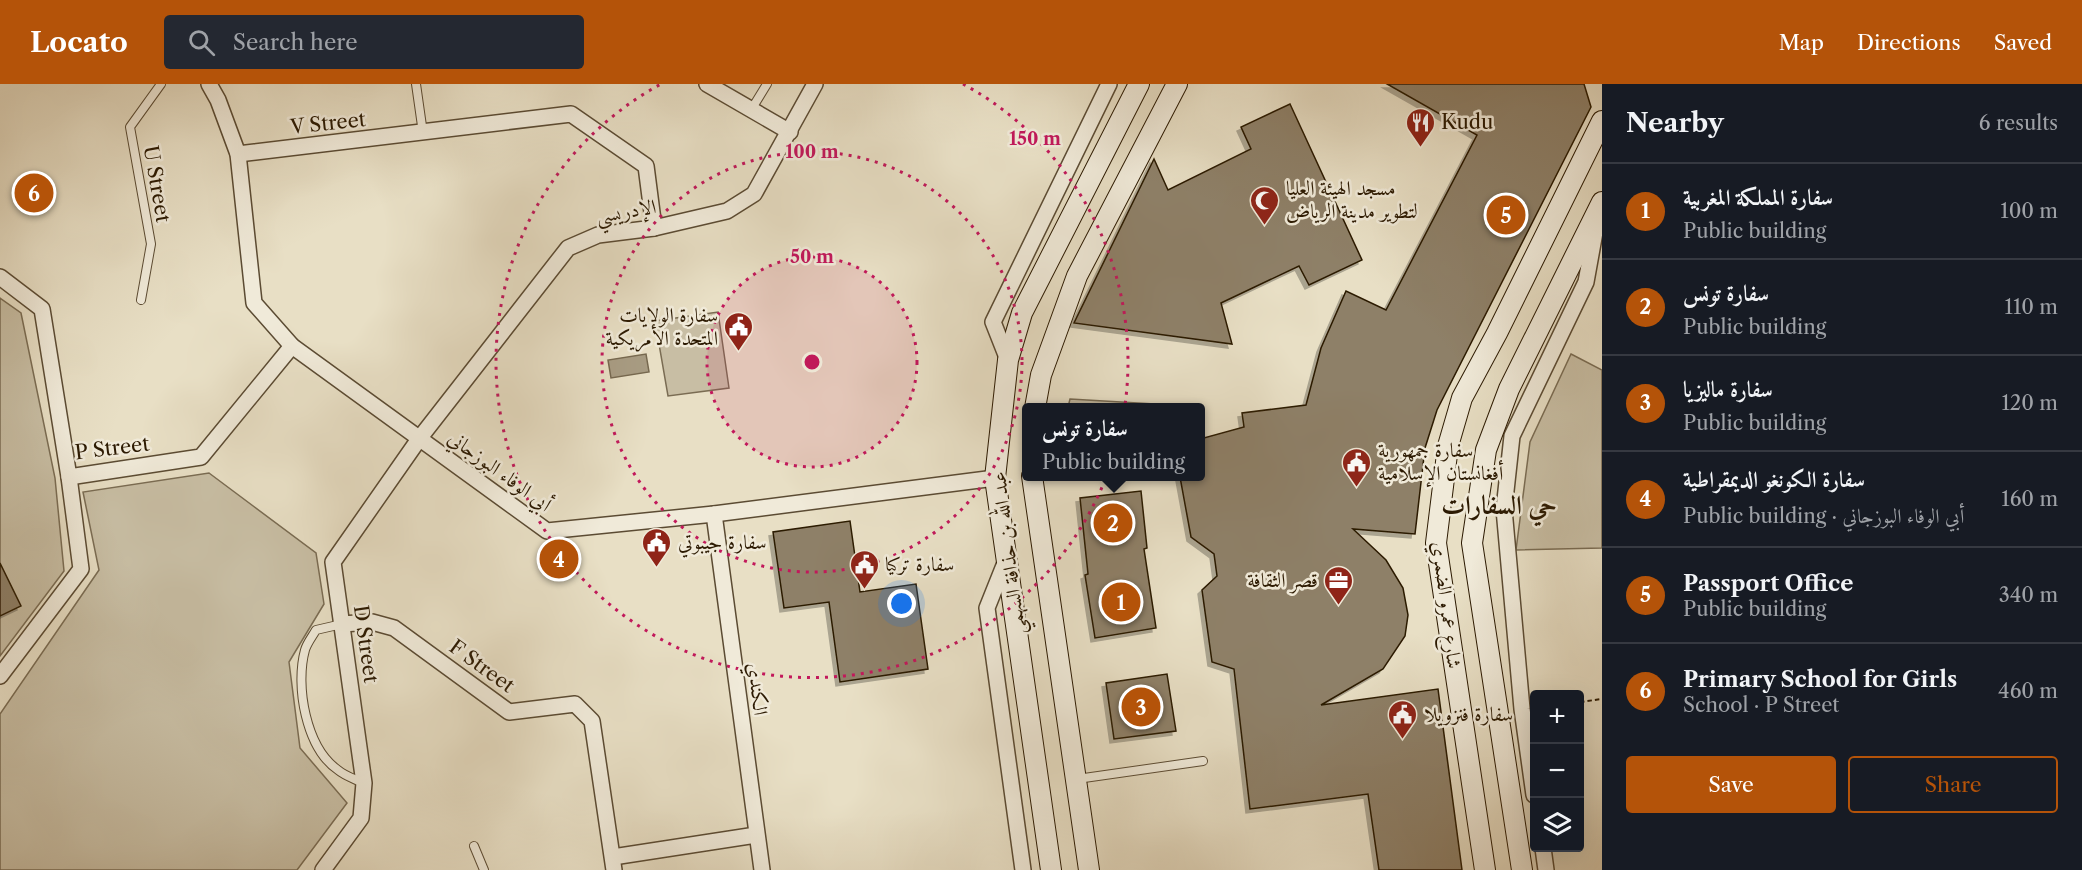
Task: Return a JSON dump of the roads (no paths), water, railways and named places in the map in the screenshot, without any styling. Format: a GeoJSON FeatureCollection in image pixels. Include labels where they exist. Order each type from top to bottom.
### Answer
{"type":"FeatureCollection","features":[{"type":"Feature","properties":{"kind":"street","name":"أبي الوفاء البوزجاني"},"geometry":{"type":"LineString","coordinates":[[209,84],[218,100],[238,154],[254,303],[292,346],[547,531],[714,514],[995,478]]}},
{"type":"Feature","properties":{"kind":"street"},"geometry":{"type":"LineString","coordinates":[[707,84],[790,132]]}},
{"type":"Feature","properties":{"kind":"street","name":"الإدريسي"},"geometry":{"type":"LineString","coordinates":[[419,439],[568,248],[598,236],[654,228],[728,212],[754,194],[815,84]]}},
{"type":"Feature","properties":{"kind":"street"},"geometry":{"type":"LineString","coordinates":[[1008,360],[993,322],[1109,84]]}},
{"type":"Feature","properties":{"kind":"street","name":"عبد الله بن حذافة السهمي"},"geometry":{"type":"LineString","coordinates":[[1051,870],[995,478],[1008,360],[1022,313],[1139,84]]}},
{"type":"Feature","properties":{"kind":"street"},"geometry":{"type":"LineString","coordinates":[[1036,403],[1041,375],[1077,276],[1177,84]]}},
{"type":"Feature","properties":{"kind":"street","name":"V Street"},"geometry":{"type":"LineString","coordinates":[[238,154],[571,114],[646,166],[654,228]]}},
{"type":"Feature","properties":{"kind":"street","name":"شارع عمرو الضمري"},"geometry":{"type":"LineString","coordinates":[[1485,870],[1436,543],[1448,446],[1462,398],[1497,333],[1602,121]]}},
{"type":"Feature","properties":{"kind":"street"},"geometry":{"type":"LineString","coordinates":[[1530,766],[1522,709],[1504,509],[1512,436],[1586,282],[1601,204]]}},
{"type":"Feature","properties":{"kind":"street","name":"شارع عمرو الضمري"},"geometry":{"type":"LineString","coordinates":[[1522,870],[1472,543],[1486,450],[1509,389],[1601,204]]}},
{"type":"Feature","properties":{"kind":"street","name":"P Street"},"geometry":{"type":"LineString","coordinates":[[0,277],[42,309],[69,477],[201,457],[292,346]]}},
{"type":"Feature","properties":{"kind":"street","name":"D Street"},"geometry":{"type":"LineString","coordinates":[[323,870],[361,818],[364,783],[333,562],[419,439]]}},
{"type":"Feature","properties":{"kind":"street"},"geometry":{"type":"LineString","coordinates":[[0,676],[81,569],[69,477]]}},
{"type":"Feature","properties":{"kind":"street","name":"عبد الله بن حذافة السهمي"},"geometry":{"type":"LineString","coordinates":[[1033,481],[1089,870]]}},
{"type":"Feature","properties":{"kind":"street","name":"الكندي"},"geometry":{"type":"LineString","coordinates":[[714,514],[762,870]]}},
{"type":"Feature","properties":{"kind":"street"},"geometry":{"type":"LineString","coordinates":[[1007,558],[987,608],[1023,870]]}},
{"type":"Feature","properties":{"kind":"street","name":"F Street"},"geometry":{"type":"LineString","coordinates":[[342,624],[372,621],[394,628],[509,712],[575,704],[592,721],[614,863]]}},
{"type":"Feature","properties":{"kind":"street"},"geometry":{"type":"LineString","coordinates":[[614,863],[756,835]]}},
{"type":"Feature","properties":{"kind":"street"},"geometry":{"type":"LineString","coordinates":[[1544,852],[1546,870]]}},
{"type":"Feature","properties":{"kind":"lane","name":"U Street"},"geometry":{"type":"LineString","coordinates":[[141,300],[151,244],[130,127],[162,84]]}},
{"type":"Feature","properties":{"kind":"lane"},"geometry":{"type":"LineString","coordinates":[[416,84],[423,133]]}},
{"type":"Feature","properties":{"kind":"lane"},"geometry":{"type":"LineString","coordinates":[[751,110],[767,84]]}},
{"type":"Feature","properties":{"kind":"lane"},"geometry":{"type":"LineString","coordinates":[[342,624],[316,630],[305,649],[301,676],[308,725],[319,751],[338,770],[364,783]]}},
{"type":"Feature","properties":{"kind":"lane"},"geometry":{"type":"LineString","coordinates":[[1076,779],[1203,761]]}},
{"type":"Feature","properties":{"kind":"lane"},"geometry":{"type":"LineString","coordinates":[[474,846],[484,870]]}},
{"type":"Feature","properties":{"kind":"place","name":"Kudu"},"geometry":{"type":"Point","coordinates":[1420,148]}},
{"type":"Feature","properties":{"kind":"place","name":"Primary School for Girls"},"geometry":{"type":"Point","coordinates":[34,193]}},
{"type":"Feature","properties":{"kind":"place","name":"Passport Office"},"geometry":{"type":"Point","coordinates":[1506,215]}},
{"type":"Feature","properties":{"kind":"place","name":"مسجد الهيئة العليا لتطوير مدينة الرياض"},"geometry":{"type":"Point","coordinates":[1265,226]}},
{"type":"Feature","properties":{"kind":"place","name":"سفارة الولايات المتحدة الأمريكية"},"geometry":{"type":"Point","coordinates":[739,352]}},
{"type":"Feature","properties":{"kind":"place","name":"سفارة جمهورية أفغانستان الإسلامية"},"geometry":{"type":"Point","coordinates":[1357,488]}},
{"type":"Feature","properties":{"kind":"place","name":"سفارة تونس"},"geometry":{"type":"Point","coordinates":[1113,523]}},
{"type":"Feature","properties":{"kind":"place","name":"سفارة الكونغو الديمقراطية"},"geometry":{"type":"Point","coordinates":[559,559]}},
{"type":"Feature","properties":{"kind":"place","name":"سفارة جيبوتي"},"geometry":{"type":"Point","coordinates":[657,568]}},
{"type":"Feature","properties":{"kind":"place","name":"سفارة تركيا"},"geometry":{"type":"Point","coordinates":[864,590]}},
{"type":"Feature","properties":{"kind":"place","name":"سفارة المملكة المغربية"},"geometry":{"type":"Point","coordinates":[1121,602]}},
{"type":"Feature","properties":{"kind":"place","name":"قصر الثقافة"},"geometry":{"type":"Point","coordinates":[1339,606]}},
{"type":"Feature","properties":{"kind":"place","name":"سفارة ماليزيا"},"geometry":{"type":"Point","coordinates":[1141,707]}},
{"type":"Feature","properties":{"kind":"place","name":"سفارة فنزويلا"},"geometry":{"type":"Point","coordinates":[1403,740]}},
{"type":"Feature","properties":{"kind":"district","name":"حي السفارات"},"geometry":{"type":"Point","coordinates":[1499,505]}}]}
